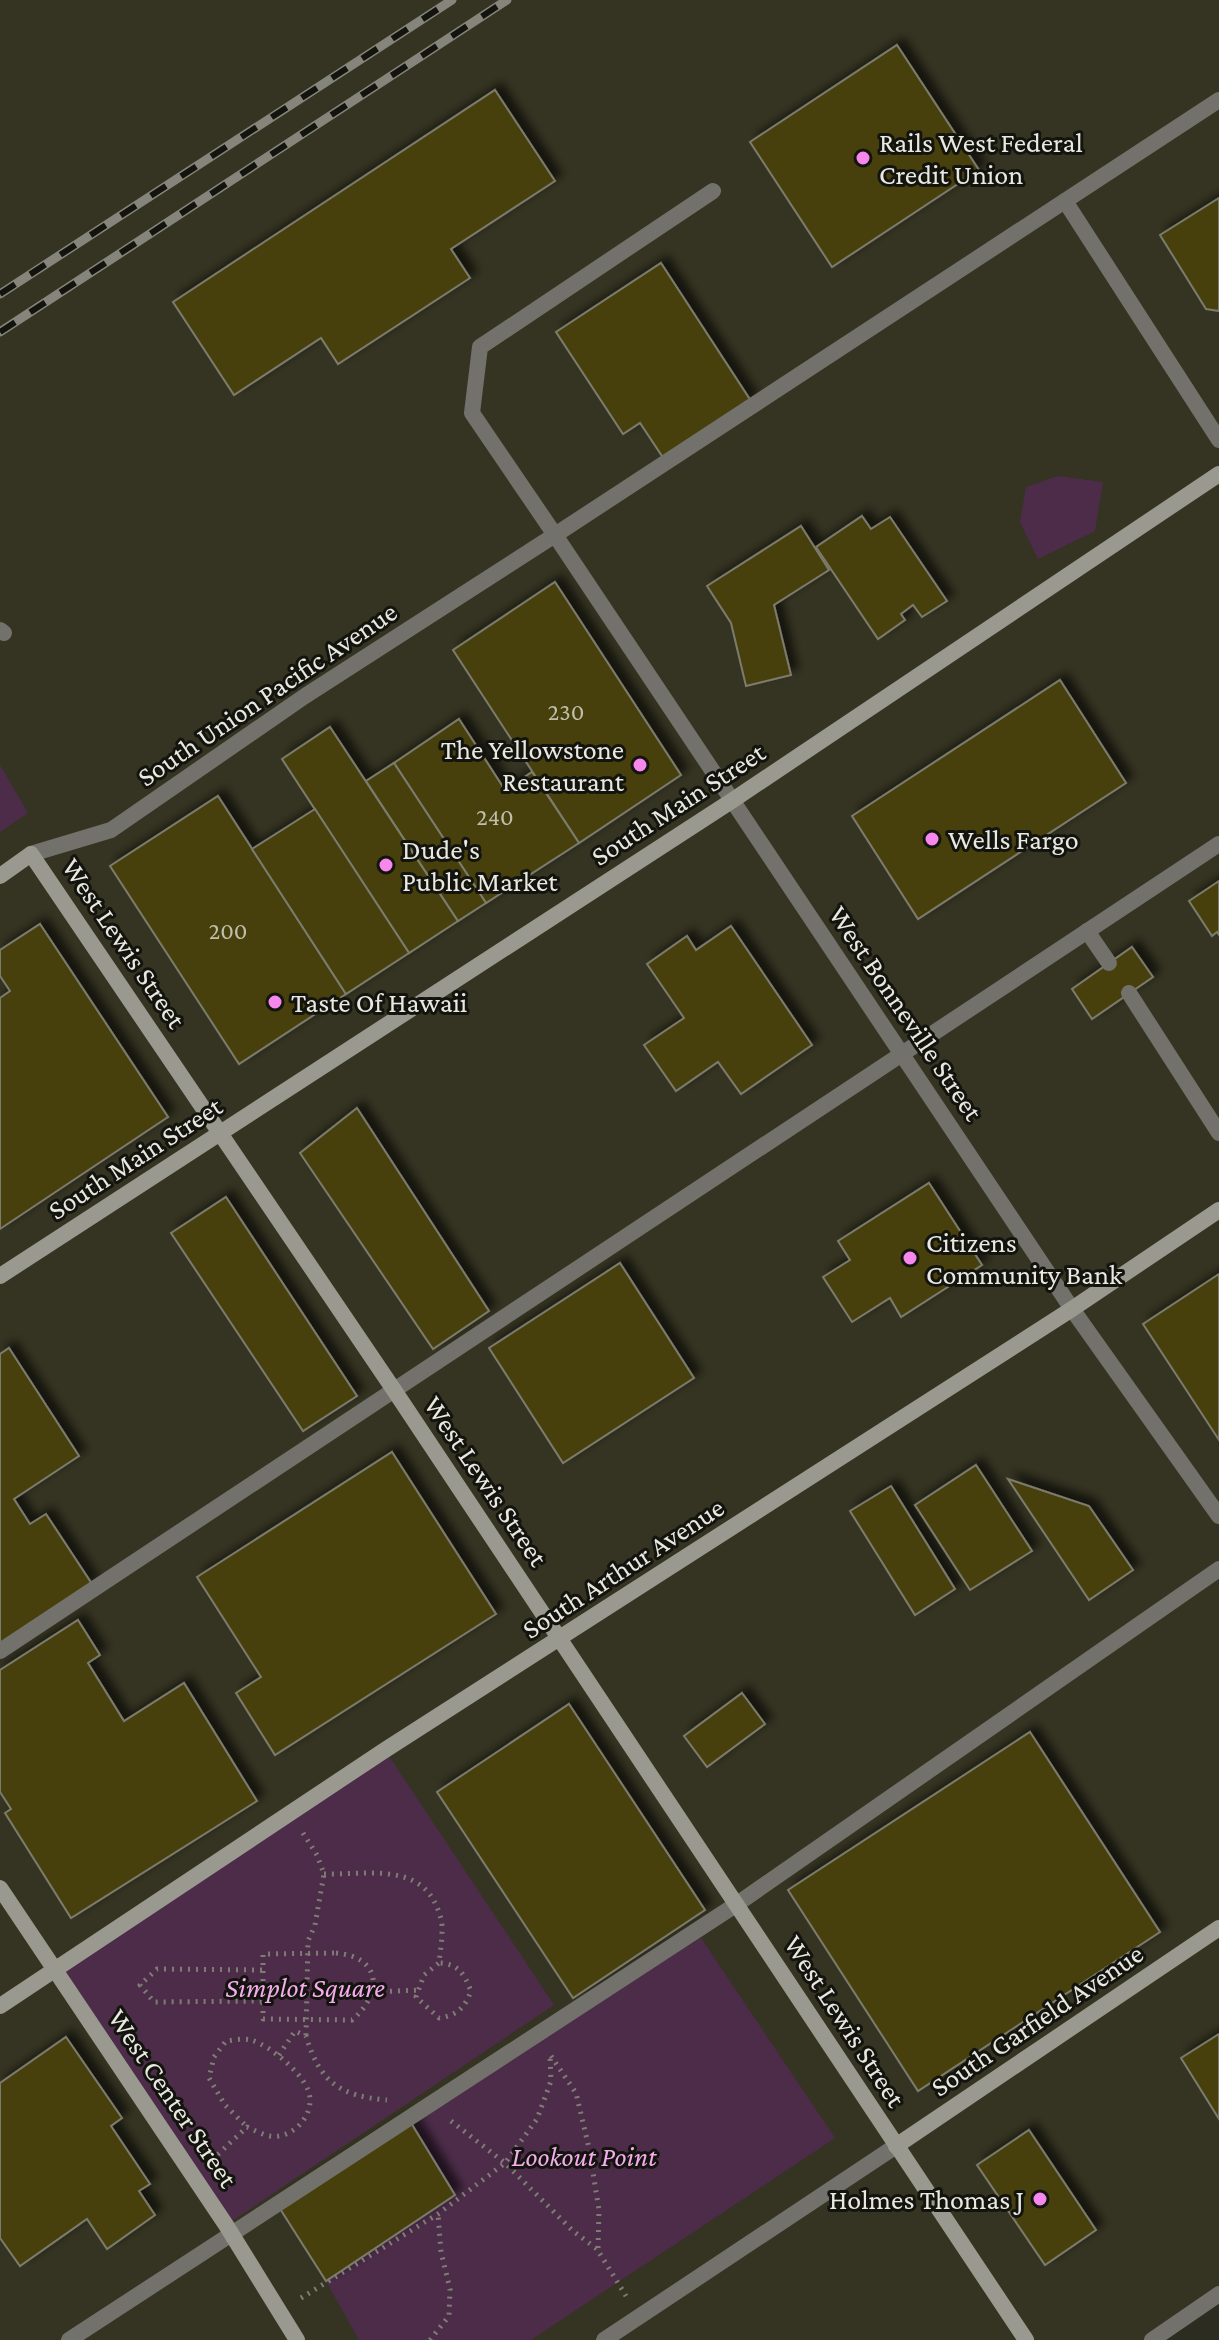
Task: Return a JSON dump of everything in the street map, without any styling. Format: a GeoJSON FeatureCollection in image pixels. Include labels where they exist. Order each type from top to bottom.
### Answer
{"type":"FeatureCollection","features":[{"type":"Feature","properties":{"kind":"main road","name":"South Main Street"},"geometry":{"type":"LineString","coordinates":[[0,1276],[733,800],[1219,474]]}},
{"type":"Feature","properties":{"kind":"main road","name":"South Union Pacific Avenue"},"geometry":{"type":"LineString","coordinates":[[0,876],[31,854]]}},
{"type":"Feature","properties":{"kind":"main road","name":"West Lewis Street"},"geometry":{"type":"LineString","coordinates":[[31,854],[561,1639],[1026,2340]]}},
{"type":"Feature","properties":{"kind":"main road","name":"South Arthur Avenue"},"geometry":{"type":"LineString","coordinates":[[0,2006],[290,1813],[1072,1309],[1219,1210]]}},
{"type":"Feature","properties":{"kind":"main road","name":"West Center Street"},"geometry":{"type":"LineString","coordinates":[[0,1888],[231,2234],[297,2340]]}},
{"type":"Feature","properties":{"kind":"main road","name":"South Garfield Avenue"},"geometry":{"type":"LineString","coordinates":[[896,2146],[1219,1928]]}},
{"type":"Feature","properties":{"kind":"street","name":"South Union Pacific Avenue"},"geometry":{"type":"LineString","coordinates":[[31,854],[111,830],[305,696],[1219,100]]}},
{"type":"Feature","properties":{"kind":"street","name":"West Bonneville Street"},"geometry":{"type":"LineString","coordinates":[[713,191],[480,347],[472,413],[1072,1309],[1219,1516]]}},
{"type":"Feature","properties":{"kind":"street"},"geometry":{"type":"LineString","coordinates":[[1065,201],[1219,440]]}},
{"type":"Feature","properties":{"kind":"street"},"geometry":{"type":"LineString","coordinates":[[0,1651],[1219,844]]}},
{"type":"Feature","properties":{"kind":"street"},"geometry":{"type":"LineString","coordinates":[[1087,931],[1109,963]]}},
{"type":"Feature","properties":{"kind":"street"},"geometry":{"type":"LineString","coordinates":[[1129,993],[1219,1133]]}},
{"type":"Feature","properties":{"kind":"street"},"geometry":{"type":"LineString","coordinates":[[69,2340],[737,1904],[1219,1569]]}},
{"type":"Feature","properties":{"kind":"street","name":"South Garfield Avenue"},"geometry":{"type":"LineString","coordinates":[[604,2340],[896,2146]]}},
{"type":"Feature","properties":{"kind":"street"},"geometry":{"type":"LineString","coordinates":[[1152,2340],[1219,2294]]}},
{"type":"Feature","properties":{"kind":"path"},"geometry":{"type":"LineString","coordinates":[[290,1813],[317,1855],[324,1874],[315,1925],[308,1941],[306,2036],[315,2064],[324,2077],[350,2092],[375,2099],[429,2104],[505,2163],[573,2231],[597,2249],[639,2317]]}},
{"type":"Feature","properties":{"kind":"path"},"geometry":{"type":"LineString","coordinates":[[324,1874],[398,1874],[418,1880],[433,1898],[439,1912],[443,1930],[439,1963]]}},
{"type":"Feature","properties":{"kind":"path"},"geometry":{"type":"LineString","coordinates":[[308,1953],[351,1954],[365,1964],[374,1976],[374,1992],[366,2009],[352,2020],[263,2019],[263,1954],[308,1953]]}},
{"type":"Feature","properties":{"kind":"path"},"geometry":{"type":"LineString","coordinates":[[439,1963],[452,1964],[464,1973],[471,1991],[466,2004],[456,2015],[439,2018],[416,1997],[424,1975],[439,1963]]}},
{"type":"Feature","properties":{"kind":"path"},"geometry":{"type":"LineString","coordinates":[[262,1970],[157,1969],[140,1985],[154,2002],[262,2001]]}},
{"type":"Feature","properties":{"kind":"path"},"geometry":{"type":"LineString","coordinates":[[374,1992],[419,1990]]}},
{"type":"Feature","properties":{"kind":"path"},"geometry":{"type":"LineString","coordinates":[[279,2311],[438,2214],[505,2163],[537,2119],[551,2081],[549,2026]]}},
{"type":"Feature","properties":{"kind":"path"},"geometry":{"type":"LineString","coordinates":[[279,2055],[295,2031],[306,2036]]}},
{"type":"Feature","properties":{"kind":"path"},"geometry":{"type":"LineString","coordinates":[[251,2040],[279,2055],[300,2076],[311,2098],[305,2120],[289,2134],[270,2136],[247,2127],[225,2105],[209,2078],[214,2057],[226,2041],[251,2040]]}},
{"type":"Feature","properties":{"kind":"path"},"geometry":{"type":"LineString","coordinates":[[550,2055],[576,2093],[599,2210],[597,2249]]}},
{"type":"Feature","properties":{"kind":"path"},"geometry":{"type":"LineString","coordinates":[[194,2178],[247,2127]]}},
{"type":"Feature","properties":{"kind":"path"},"geometry":{"type":"LineString","coordinates":[[430,2340],[449,2316],[450,2289],[441,2252],[438,2214]]}},
{"type":"Feature","properties":{"kind":"shaded area"},"geometry":{"type":"Polygon","coordinates":[[[0,0],[1219,0],[1219,2298],[1155,2340],[0,2340],[0,0]]]}},
{"type":"Feature","properties":{"kind":"green space"},"geometry":{"type":"Polygon","coordinates":[[[1058,476],[1103,482],[1095,531],[1038,559],[1020,522],[1026,487],[1058,476]]]}},
{"type":"Feature","properties":{"kind":"green space"},"geometry":{"type":"Polygon","coordinates":[[[0,765],[28,813],[0,832],[0,765]]]}},
{"type":"Feature","properties":{"kind":"green space","name":"Simplot Square"},"geometry":{"type":"Polygon","coordinates":[[[385,1750],[554,2005],[226,2225],[56,1969],[385,1750]]]}},
{"type":"Feature","properties":{"kind":"green space","name":"Lookout Point"},"geometry":{"type":"Polygon","coordinates":[[[701,1938],[835,2138],[531,2340],[359,2340],[326,2281],[455,2195],[408,2118],[701,1938]]]}},
{"type":"Feature","properties":{"kind":"building"},"geometry":{"type":"Polygon","coordinates":[[[897,45],[979,170],[832,267],[750,142],[897,45]]]}},
{"type":"Feature","properties":{"kind":"building"},"geometry":{"type":"Polygon","coordinates":[[[495,90],[555,181],[451,249],[470,278],[338,364],[321,338],[234,395],[173,302],[495,90]]]}},
{"type":"Feature","properties":{"kind":"building"},"geometry":{"type":"Polygon","coordinates":[[[1219,198],[1219,311],[1206,309],[1160,235],[1219,198]]]}},
{"type":"Feature","properties":{"kind":"building"},"geometry":{"type":"Polygon","coordinates":[[[661,263],[751,401],[664,459],[640,423],[623,434],[556,332],[661,263]]]}},
{"type":"Feature","properties":{"kind":"building"},"geometry":{"type":"Polygon","coordinates":[[[862,516],[871,529],[890,517],[947,601],[922,617],[913,605],[901,614],[905,620],[878,639],[816,547],[862,516]]]}},
{"type":"Feature","properties":{"kind":"building"},"geometry":{"type":"Polygon","coordinates":[[[801,526],[829,570],[774,605],[791,675],[746,686],[731,623],[707,586],[801,526]]]}},
{"type":"Feature","properties":{"kind":"building"},"geometry":{"type":"Polygon","coordinates":[[[555,582],[681,775],[579,843],[453,650],[555,582]]]}},
{"type":"Feature","properties":{"kind":"building"},"geometry":{"type":"Polygon","coordinates":[[[1060,680],[1126,783],[918,919],[852,816],[1060,680]]]}},
{"type":"Feature","properties":{"kind":"building"},"geometry":{"type":"Polygon","coordinates":[[[459,719],[505,790],[532,772],[579,843],[486,903],[394,763],[459,719]]]}},
{"type":"Feature","properties":{"kind":"building","name":"Dude's Public Market"},"geometry":{"type":"Polygon","coordinates":[[[330,727],[458,921],[409,953],[282,759],[330,727]]]}},
{"type":"Feature","properties":{"kind":"building"},"geometry":{"type":"Polygon","coordinates":[[[394,763],[486,903],[458,921],[366,781],[394,763]]]}},
{"type":"Feature","properties":{"kind":"building"},"geometry":{"type":"Polygon","coordinates":[[[218,796],[346,994],[239,1064],[110,866],[218,796]]]}},
{"type":"Feature","properties":{"kind":"building"},"geometry":{"type":"Polygon","coordinates":[[[315,809],[409,953],[346,994],[252,849],[315,809]]]}},
{"type":"Feature","properties":{"kind":"building"},"geometry":{"type":"Polygon","coordinates":[[[1219,881],[1219,935],[1217,932],[1212,936],[1189,901],[1219,881]]]}},
{"type":"Feature","properties":{"kind":"building"},"geometry":{"type":"Polygon","coordinates":[[[40,924],[168,1117],[0,1229],[0,998],[10,991],[0,976],[0,950],[40,924]]]}},
{"type":"Feature","properties":{"kind":"building"},"geometry":{"type":"Polygon","coordinates":[[[731,926],[812,1045],[741,1094],[718,1062],[676,1091],[644,1045],[684,1018],[647,964],[687,936],[696,950],[731,926]]]}},
{"type":"Feature","properties":{"kind":"building"},"geometry":{"type":"Polygon","coordinates":[[[1132,947],[1153,977],[1092,1019],[1072,989],[1132,947]]]}},
{"type":"Feature","properties":{"kind":"building"},"geometry":{"type":"Polygon","coordinates":[[[357,1108],[489,1311],[433,1349],[300,1153],[357,1108]]]}},
{"type":"Feature","properties":{"kind":"building"},"geometry":{"type":"Polygon","coordinates":[[[929,1183],[982,1265],[901,1317],[890,1298],[852,1322],[823,1277],[850,1260],[838,1241],[929,1183]]]}},
{"type":"Feature","properties":{"kind":"building"},"geometry":{"type":"Polygon","coordinates":[[[226,1197],[357,1396],[303,1431],[171,1233],[226,1197]]]}},
{"type":"Feature","properties":{"kind":"building"},"geometry":{"type":"Polygon","coordinates":[[[620,1263],[694,1378],[563,1463],[489,1348],[620,1263]]]}},
{"type":"Feature","properties":{"kind":"building"},"geometry":{"type":"Polygon","coordinates":[[[1219,1274],[1219,1440],[1143,1324],[1219,1274]]]}},
{"type":"Feature","properties":{"kind":"building"},"geometry":{"type":"Polygon","coordinates":[[[9,1348],[79,1456],[14,1499],[30,1524],[46,1514],[92,1584],[0,1644],[0,1354],[9,1348]]]}},
{"type":"Feature","properties":{"kind":"building"},"geometry":{"type":"Polygon","coordinates":[[[392,1452],[496,1614],[275,1755],[236,1693],[261,1677],[197,1577],[392,1452]]]}},
{"type":"Feature","properties":{"kind":"building"},"geometry":{"type":"Polygon","coordinates":[[[976,1465],[1032,1551],[970,1590],[915,1505],[976,1465]]]}},
{"type":"Feature","properties":{"kind":"building"},"geometry":{"type":"Polygon","coordinates":[[[1008,1479],[1089,1506],[1133,1570],[1089,1600],[1008,1479]]]}},
{"type":"Feature","properties":{"kind":"building"},"geometry":{"type":"Polygon","coordinates":[[[891,1486],[955,1589],[915,1615],[850,1511],[891,1486]]]}},
{"type":"Feature","properties":{"kind":"building"},"geometry":{"type":"Polygon","coordinates":[[[78,1620],[100,1655],[88,1663],[124,1721],[184,1683],[257,1801],[71,1918],[5,1813],[11,1809],[0,1792],[0,1670],[78,1620]]]}},
{"type":"Feature","properties":{"kind":"building"},"geometry":{"type":"Polygon","coordinates":[[[742,1693],[765,1724],[707,1767],[684,1736],[742,1693]]]}},
{"type":"Feature","properties":{"kind":"building"},"geometry":{"type":"Polygon","coordinates":[[[569,1704],[705,1910],[573,1998],[437,1792],[569,1704]]]}},
{"type":"Feature","properties":{"kind":"building"},"geometry":{"type":"Polygon","coordinates":[[[1030,1732],[1160,1932],[918,2091],[788,1890],[1030,1732]]]}},
{"type":"Feature","properties":{"kind":"building"},"geometry":{"type":"Polygon","coordinates":[[[1219,2034],[1219,2119],[1181,2058],[1219,2034]]]}},
{"type":"Feature","properties":{"kind":"building"},"geometry":{"type":"Polygon","coordinates":[[[66,2037],[122,2118],[111,2126],[150,2184],[139,2191],[155,2215],[107,2249],[87,2219],[20,2266],[0,2238],[0,2083],[66,2037]]]}},
{"type":"Feature","properties":{"kind":"building"},"geometry":{"type":"Polygon","coordinates":[[[408,2118],[455,2195],[326,2281],[277,2204],[408,2118]]]}},
{"type":"Feature","properties":{"kind":"building"},"geometry":{"type":"Polygon","coordinates":[[[1029,2130],[1096,2230],[1045,2265],[977,2165],[1029,2130]]]}},
{"type":"Feature","properties":{"kind":"railway"},"geometry":{"type":"LineString","coordinates":[[0,294],[452,0]]}},
{"type":"Feature","properties":{"kind":"railway"},"geometry":{"type":"LineString","coordinates":[[0,332],[507,0]]}},
{"type":"Feature","properties":{"kind":"place","name":"Rails West Federal Credit Union"},"geometry":{"type":"Point","coordinates":[863,158]}},
{"type":"Feature","properties":{"kind":"place","name":"The Yellowstone Restaurant"},"geometry":{"type":"Point","coordinates":[640,765]}},
{"type":"Feature","properties":{"kind":"place","name":"Wells Fargo"},"geometry":{"type":"Point","coordinates":[932,839]}},
{"type":"Feature","properties":{"kind":"place","name":"Dude's Public Market"},"geometry":{"type":"Point","coordinates":[386,865]}},
{"type":"Feature","properties":{"kind":"place","name":"Taste Of Hawaii"},"geometry":{"type":"Point","coordinates":[275,1002]}},
{"type":"Feature","properties":{"kind":"place","name":"Citizens Community Bank"},"geometry":{"type":"Point","coordinates":[910,1258]}},
{"type":"Feature","properties":{"kind":"place","name":"Holmes Thomas J"},"geometry":{"type":"Point","coordinates":[1040,2199]}}]}
